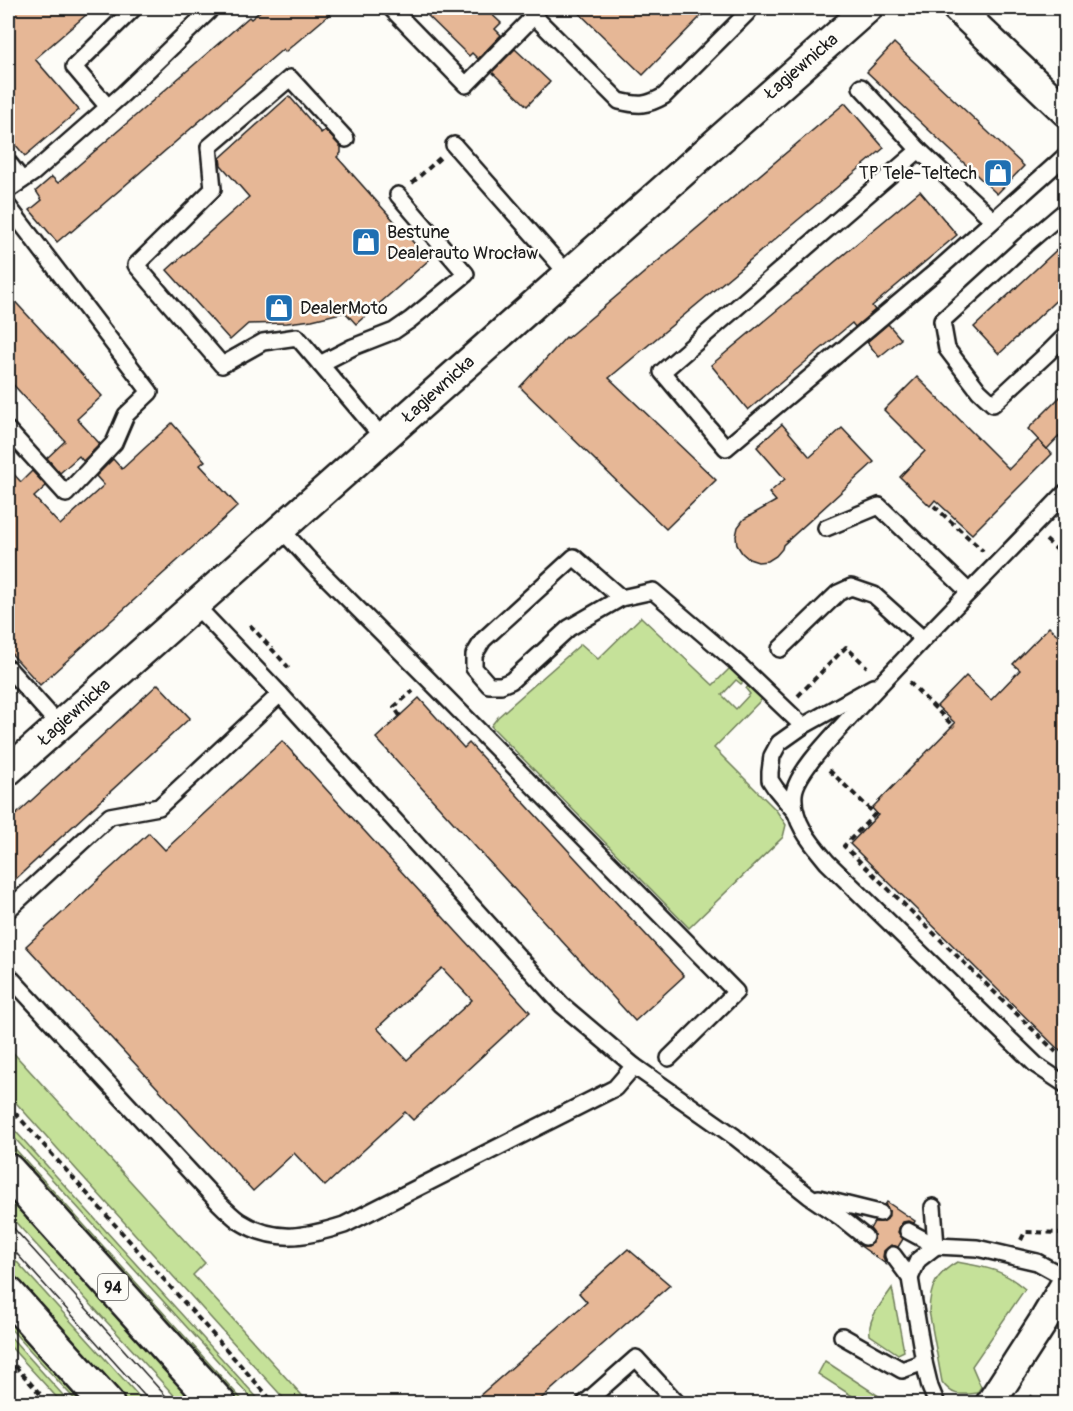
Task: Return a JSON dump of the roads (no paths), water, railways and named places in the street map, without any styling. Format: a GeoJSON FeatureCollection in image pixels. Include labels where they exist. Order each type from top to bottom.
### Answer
{"type":"FeatureCollection","features":[{"type":"Feature","properties":{"kind":"main road","name":"94"},"geometry":{"type":"LineString","coordinates":[[8,1171],[219,1404]]}},
{"type":"Feature","properties":{"kind":"main road"},"geometry":{"type":"LineString","coordinates":[[8,1294],[107,1404]]}},
{"type":"Feature","properties":{"kind":"street","name":"Łagiewnicka"},"geometry":{"type":"LineString","coordinates":[[8,771],[868,8]]}},
{"type":"Feature","properties":{"kind":"street"},"geometry":{"type":"LineString","coordinates":[[957,8],[1065,112]]}},
{"type":"Feature","properties":{"kind":"street"},"geometry":{"type":"LineString","coordinates":[[996,1402],[1065,1283]]}},
{"type":"Feature","properties":{"kind":"lane"},"geometry":{"type":"LineString","coordinates":[[108,107],[74,67],[134,8]]}},
{"type":"Feature","properties":{"kind":"lane"},"geometry":{"type":"LineString","coordinates":[[8,190],[33,173],[108,107],[208,11],[205,8]]}},
{"type":"Feature","properties":{"kind":"lane"},"geometry":{"type":"LineString","coordinates":[[391,8],[466,85],[530,12],[619,101],[635,105],[651,103],[669,91],[750,8]]}},
{"type":"Feature","properties":{"kind":"lane"},"geometry":{"type":"LineString","coordinates":[[346,139],[290,78],[209,147],[213,189],[136,266],[222,365],[263,342],[297,337],[383,438]]}},
{"type":"Feature","properties":{"kind":"lane"},"geometry":{"type":"LineString","coordinates":[[861,87],[919,150],[993,220]]}},
{"type":"Feature","properties":{"kind":"lane"},"geometry":{"type":"LineString","coordinates":[[454,145],[567,273]]}},
{"type":"Feature","properties":{"kind":"lane"},"geometry":{"type":"LineString","coordinates":[[919,150],[662,372],[726,448],[867,330],[1065,155]]}},
{"type":"Feature","properties":{"kind":"lane"},"geometry":{"type":"LineString","coordinates":[[8,162],[22,180]]}},
{"type":"Feature","properties":{"kind":"lane"},"geometry":{"type":"LineString","coordinates":[[320,364],[352,347],[394,332],[466,274],[398,195]]}},
{"type":"Feature","properties":{"kind":"lane"},"geometry":{"type":"LineString","coordinates":[[8,206],[150,392],[126,415],[114,443],[66,494],[8,430]]}},
{"type":"Feature","properties":{"kind":"lane"},"geometry":{"type":"LineString","coordinates":[[1062,219],[1025,245],[942,321],[947,349],[979,391],[993,404],[1065,335]]}},
{"type":"Feature","properties":{"kind":"lane"},"geometry":{"type":"LineString","coordinates":[[1064,496],[883,681],[815,757],[797,782],[794,793],[796,813],[800,824],[827,862],[1036,1065],[1065,1085]]}},
{"type":"Feature","properties":{"kind":"lane"},"geometry":{"type":"LineString","coordinates":[[826,528],[879,506],[969,592]]}},
{"type":"Feature","properties":{"kind":"lane"},"geometry":{"type":"LineString","coordinates":[[281,529],[736,992],[669,1058]]}},
{"type":"Feature","properties":{"kind":"lane"},"geometry":{"type":"LineString","coordinates":[[621,598],[574,557],[483,640],[474,655],[474,668],[489,685],[501,685],[511,681],[569,628],[621,598],[653,591],[736,662],[803,726]]}},
{"type":"Feature","properties":{"kind":"lane"},"geometry":{"type":"LineString","coordinates":[[780,649],[838,593],[851,586],[874,595],[922,639]]}},
{"type":"Feature","properties":{"kind":"lane"},"geometry":{"type":"LineString","coordinates":[[195,605],[280,694],[562,1005],[634,1066],[735,1137],[808,1196],[840,1216],[865,1237]]}},
{"type":"Feature","properties":{"kind":"lane"},"geometry":{"type":"LineString","coordinates":[[8,668],[59,725]]}},
{"type":"Feature","properties":{"kind":"lane"},"geometry":{"type":"LineString","coordinates":[[796,813],[770,780],[772,756],[779,743],[803,726],[883,681]]}},
{"type":"Feature","properties":{"kind":"lane"},"geometry":{"type":"LineString","coordinates":[[8,910],[110,816],[159,807],[280,694]]}},
{"type":"Feature","properties":{"kind":"lane"},"geometry":{"type":"LineString","coordinates":[[8,975],[218,1202],[238,1221],[264,1233],[287,1236],[314,1234],[344,1225],[615,1088],[634,1066]]}},
{"type":"Feature","properties":{"kind":"lane"},"geometry":{"type":"LineString","coordinates":[[808,1196],[880,1213]]}},
{"type":"Feature","properties":{"kind":"lane"},"geometry":{"type":"LineString","coordinates":[[933,1207],[936,1246]]}},
{"type":"Feature","properties":{"kind":"lane"},"geometry":{"type":"LineString","coordinates":[[908,1231],[936,1246],[977,1248],[1037,1262],[1065,1278]]}},
{"type":"Feature","properties":{"kind":"lane"},"geometry":{"type":"LineString","coordinates":[[910,1278],[918,1260],[936,1246]]}},
{"type":"Feature","properties":{"kind":"lane"},"geometry":{"type":"LineString","coordinates":[[893,1255],[910,1278],[924,1362],[937,1404]]}},
{"type":"Feature","properties":{"kind":"lane"},"geometry":{"type":"LineString","coordinates":[[842,1336],[902,1370],[924,1362]]}},
{"type":"Feature","properties":{"kind":"lane"},"geometry":{"type":"LineString","coordinates":[[584,1404],[636,1358],[675,1403]]}},
{"type":"Feature","properties":{"kind":"tram line"},"geometry":{"type":"LineString","coordinates":[[8,1222],[173,1404]]}},
{"type":"Feature","properties":{"kind":"tram line"},"geometry":{"type":"LineString","coordinates":[[8,1244],[152,1404]]}},
{"type":"Feature","properties":{"kind":"place","name":"TP Tele-Teltech"},"geometry":{"type":"Point","coordinates":[998,173]}},
{"type":"Feature","properties":{"kind":"place","name":"Bestune Dealerauto Wrocław"},"geometry":{"type":"Point","coordinates":[366,242]}},
{"type":"Feature","properties":{"kind":"place","name":"DealerMoto"},"geometry":{"type":"Point","coordinates":[279,308]}}]}
